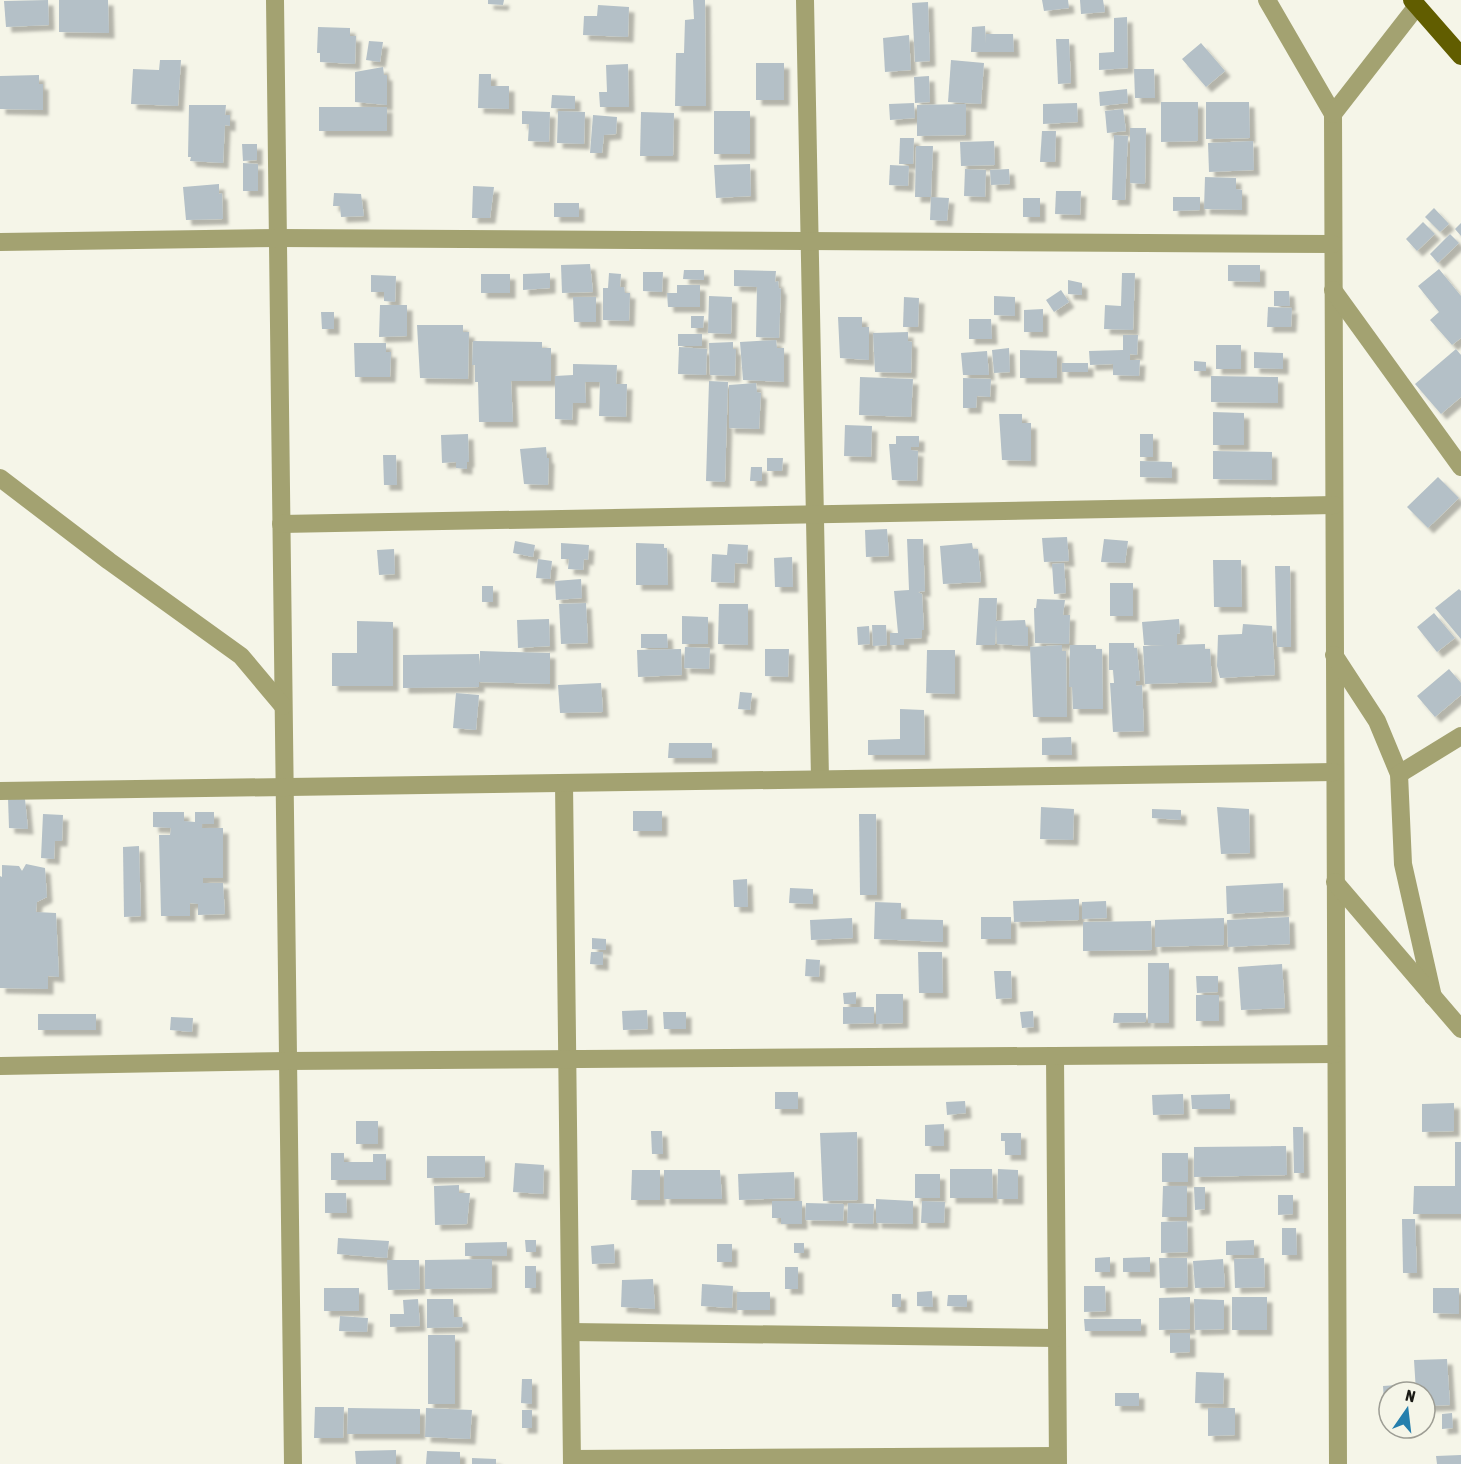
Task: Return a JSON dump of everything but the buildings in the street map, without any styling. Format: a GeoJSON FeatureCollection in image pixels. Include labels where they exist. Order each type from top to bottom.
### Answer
{"type":"FeatureCollection","features":[{"type":"Feature","properties":{"kind":"main road"},"geometry":{"type":"LineString","coordinates":[[1415,3],[1461,56]]}},
{"type":"Feature","properties":{"kind":"street"},"geometry":{"type":"LineString","coordinates":[[275,0],[293,1464]]}},
{"type":"Feature","properties":{"kind":"street"},"geometry":{"type":"LineString","coordinates":[[804,0],[820,779]]}},
{"type":"Feature","properties":{"kind":"street"},"geometry":{"type":"LineString","coordinates":[[1266,0],[1333,114],[1338,1464]]}},
{"type":"Feature","properties":{"kind":"street"},"geometry":{"type":"LineString","coordinates":[[1333,114],[1415,3]]}},
{"type":"Feature","properties":{"kind":"street"},"geometry":{"type":"LineString","coordinates":[[0,242],[279,238],[1333,244]]}},
{"type":"Feature","properties":{"kind":"street"},"geometry":{"type":"LineString","coordinates":[[1333,290],[1461,467]]}},
{"type":"Feature","properties":{"kind":"street"},"geometry":{"type":"LineString","coordinates":[[0,478],[109,561],[241,656],[283,706]]}},
{"type":"Feature","properties":{"kind":"street"},"geometry":{"type":"LineString","coordinates":[[281,524],[1334,504]]}},
{"type":"Feature","properties":{"kind":"street"},"geometry":{"type":"LineString","coordinates":[[1334,655],[1377,721],[1399,774],[1403,864],[1433,997]]}},
{"type":"Feature","properties":{"kind":"street"},"geometry":{"type":"LineString","coordinates":[[1399,774],[1461,736]]}},
{"type":"Feature","properties":{"kind":"street"},"geometry":{"type":"LineString","coordinates":[[0,791],[1334,772]]}},
{"type":"Feature","properties":{"kind":"street"},"geometry":{"type":"LineString","coordinates":[[564,783],[572,1461],[1058,1460],[1055,1056]]}},
{"type":"Feature","properties":{"kind":"street"},"geometry":{"type":"LineString","coordinates":[[1335,882],[1461,1029]]}},
{"type":"Feature","properties":{"kind":"street"},"geometry":{"type":"LineString","coordinates":[[0,1066],[287,1061],[1335,1054]]}},
{"type":"Feature","properties":{"kind":"street"},"geometry":{"type":"LineString","coordinates":[[571,1332],[1057,1338]]}}]}
